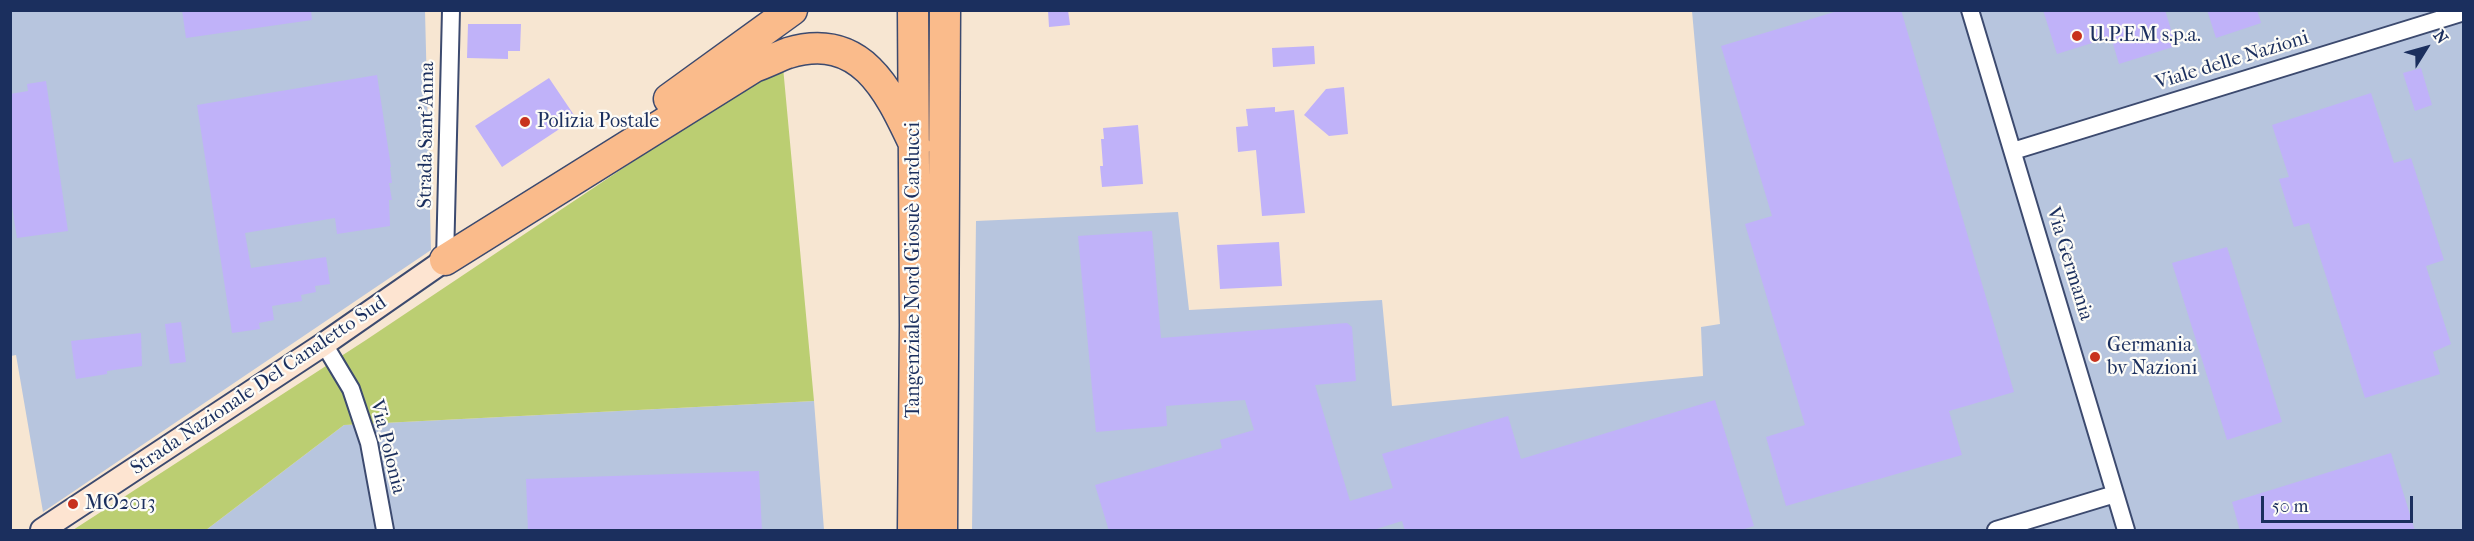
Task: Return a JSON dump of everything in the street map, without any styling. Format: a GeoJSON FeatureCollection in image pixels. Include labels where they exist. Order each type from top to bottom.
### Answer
{"type":"FeatureCollection","features":[{"type":"Feature","properties":{"kind":"highway"},"geometry":{"type":"LineString","coordinates":[[445,260],[792,10]]}},
{"type":"Feature","properties":{"kind":"highway","name":"Tangenziale Nord Giosuè Carducci"},"geometry":{"type":"LineString","coordinates":[[913,10],[915,146],[913,531]]}},
{"type":"Feature","properties":{"kind":"highway","name":"Tangenziale Nord Giosuè Carducci"},"geometry":{"type":"LineString","coordinates":[[942,531],[945,10]]}},
{"type":"Feature","properties":{"kind":"highway"},"geometry":{"type":"LineString","coordinates":[[445,260],[754,67],[789,53],[820,48],[845,53],[866,66],[883,85],[915,146]]}},
{"type":"Feature","properties":{"kind":"main road","name":"Strada Nazionale Del Canaletto Sud"},"geometry":{"type":"LineString","coordinates":[[42,531],[324,344],[445,260]]}},
{"type":"Feature","properties":{"kind":"street","name":"Strada Sant'Anna"},"geometry":{"type":"LineString","coordinates":[[445,260],[451,10]]}},
{"type":"Feature","properties":{"kind":"street","name":"Via Germania"},"geometry":{"type":"LineString","coordinates":[[1971,10],[2126,531]]}},
{"type":"Feature","properties":{"kind":"street","name":"Viale delle Nazioni"},"geometry":{"type":"LineString","coordinates":[[2013,151],[2463,12]]}},
{"type":"Feature","properties":{"kind":"street","name":"Via Polonia"},"geometry":{"type":"LineString","coordinates":[[324,344],[351,389],[365,434],[385,531]]}},
{"type":"Feature","properties":{"kind":"street"},"geometry":{"type":"LineString","coordinates":[[1996,531],[2115,494]]}},
{"type":"Feature","properties":{"kind":"shaded area"},"geometry":{"type":"Polygon","coordinates":[[[10,11],[425,11],[431,250],[43,512],[16,355],[11,356],[10,11]]]}},
{"type":"Feature","properties":{"kind":"shaded area"},"geometry":{"type":"Polygon","coordinates":[[[1692,11],[2463,11],[2463,530],[972,530],[976,221],[1178,212],[1189,310],[1382,300],[1392,406],[1703,376],[1701,327],[1720,324],[1692,11]]]}},
{"type":"Feature","properties":{"kind":"shaded area"},"geometry":{"type":"Polygon","coordinates":[[[814,401],[824,530],[206,530],[344,425],[814,401]]]}},
{"type":"Feature","properties":{"kind":"green space"},"geometry":{"type":"Polygon","coordinates":[[[783,67],[814,401],[344,425],[206,530],[73,530],[366,340],[743,88],[783,67]]]}},
{"type":"Feature","properties":{"kind":"building"},"geometry":{"type":"Polygon","coordinates":[[[182,10],[311,10],[312,20],[186,38],[182,10]]]}},
{"type":"Feature","properties":{"kind":"building"},"geometry":{"type":"Polygon","coordinates":[[[1048,10],[1068,10],[1070,25],[1049,27],[1048,10]]]}},
{"type":"Feature","properties":{"kind":"building"},"geometry":{"type":"Polygon","coordinates":[[[1841,10],[1901,10],[2014,392],[1949,411],[1962,455],[1786,506],[1766,437],[1805,425],[1745,224],[1772,216],[1721,46],[1841,10]]]}},
{"type":"Feature","properties":{"kind":"building"},"geometry":{"type":"Polygon","coordinates":[[[2043,10],[2165,10],[2176,46],[2119,64],[2111,37],[2057,54],[2043,10]]]}},
{"type":"Feature","properties":{"kind":"building"},"geometry":{"type":"Polygon","coordinates":[[[2207,10],[2257,10],[2261,23],[2216,38],[2207,10]]]}},
{"type":"Feature","properties":{"kind":"building"},"geometry":{"type":"Polygon","coordinates":[[[468,24],[521,24],[520,51],[508,51],[508,59],[467,58],[468,24]]]}},
{"type":"Feature","properties":{"kind":"building"},"geometry":{"type":"Polygon","coordinates":[[[1314,46],[1315,64],[1273,67],[1272,48],[1314,46]]]}},
{"type":"Feature","properties":{"kind":"building"},"geometry":{"type":"Polygon","coordinates":[[[2421,68],[2432,105],[2415,111],[2403,73],[2421,68]]]}},
{"type":"Feature","properties":{"kind":"building"},"geometry":{"type":"Polygon","coordinates":[[[377,75],[391,167],[390,226],[337,234],[335,218],[245,233],[251,268],[326,257],[330,284],[315,286],[316,292],[301,295],[302,301],[272,306],[274,320],[259,323],[260,329],[232,333],[197,105],[377,75]]]}},
{"type":"Feature","properties":{"kind":"building","name":"Polizia Postale"},"geometry":{"type":"Polygon","coordinates":[[[549,78],[576,118],[502,167],[475,126],[549,78]]]}},
{"type":"Feature","properties":{"kind":"building"},"geometry":{"type":"Polygon","coordinates":[[[46,81],[68,231],[17,238],[10,194],[10,94],[28,91],[27,84],[46,81]]]}},
{"type":"Feature","properties":{"kind":"building"},"geometry":{"type":"Polygon","coordinates":[[[1344,87],[1348,134],[1329,136],[1304,115],[1326,89],[1344,87]]]}},
{"type":"Feature","properties":{"kind":"building"},"geometry":{"type":"Polygon","coordinates":[[[2371,93],[2394,163],[2411,158],[2444,260],[2426,266],[2451,344],[2433,352],[2440,374],[2365,398],[2309,223],[2294,227],[2279,179],[2289,177],[2272,125],[2371,93]]]}},
{"type":"Feature","properties":{"kind":"building"},"geometry":{"type":"Polygon","coordinates":[[[1275,107],[1275,112],[1294,110],[1305,213],[1262,216],[1256,150],[1238,152],[1236,127],[1248,126],[1246,109],[1275,107]]]}},
{"type":"Feature","properties":{"kind":"building"},"geometry":{"type":"Polygon","coordinates":[[[1138,125],[1143,184],[1102,187],[1100,166],[1103,166],[1101,139],[1104,139],[1103,128],[1138,125]]]}},
{"type":"Feature","properties":{"kind":"building"},"geometry":{"type":"Polygon","coordinates":[[[1152,231],[1161,338],[1347,323],[1352,327],[1356,381],[1315,385],[1350,501],[1393,488],[1382,454],[1508,416],[1521,459],[1715,400],[1754,526],[1738,531],[1405,531],[1402,521],[1370,531],[1109,531],[1095,485],[1222,448],[1220,440],[1254,430],[1245,400],[1166,406],[1167,426],[1096,432],[1078,236],[1152,231]]]}},
{"type":"Feature","properties":{"kind":"building"},"geometry":{"type":"Polygon","coordinates":[[[1279,242],[1282,286],[1220,289],[1217,245],[1279,242]]]}},
{"type":"Feature","properties":{"kind":"building"},"geometry":{"type":"Polygon","coordinates":[[[2227,247],[2282,422],[2227,440],[2172,263],[2227,247]]]}},
{"type":"Feature","properties":{"kind":"building"},"geometry":{"type":"Polygon","coordinates":[[[181,322],[186,362],[170,364],[165,324],[181,322]]]}},
{"type":"Feature","properties":{"kind":"building"},"geometry":{"type":"Polygon","coordinates":[[[141,333],[142,366],[107,371],[107,374],[76,379],[71,341],[141,333]]]}},
{"type":"Feature","properties":{"kind":"building"},"geometry":{"type":"Polygon","coordinates":[[[2391,453],[2415,531],[2240,531],[2232,502],[2391,453]]]}},
{"type":"Feature","properties":{"kind":"building"},"geometry":{"type":"Polygon","coordinates":[[[759,471],[762,531],[528,531],[526,479],[759,471]]]}},
{"type":"Feature","properties":{"kind":"place","name":"U.P.E.M s.p.a."},"geometry":{"type":"Point","coordinates":[2077,36]}},
{"type":"Feature","properties":{"kind":"place","name":"Polizia Postale"},"geometry":{"type":"Point","coordinates":[525,122]}},
{"type":"Feature","properties":{"kind":"place","name":"Germania bv Nazioni"},"geometry":{"type":"Point","coordinates":[2095,357]}},
{"type":"Feature","properties":{"kind":"place","name":"MO2013"},"geometry":{"type":"Point","coordinates":[73,504]}}]}
